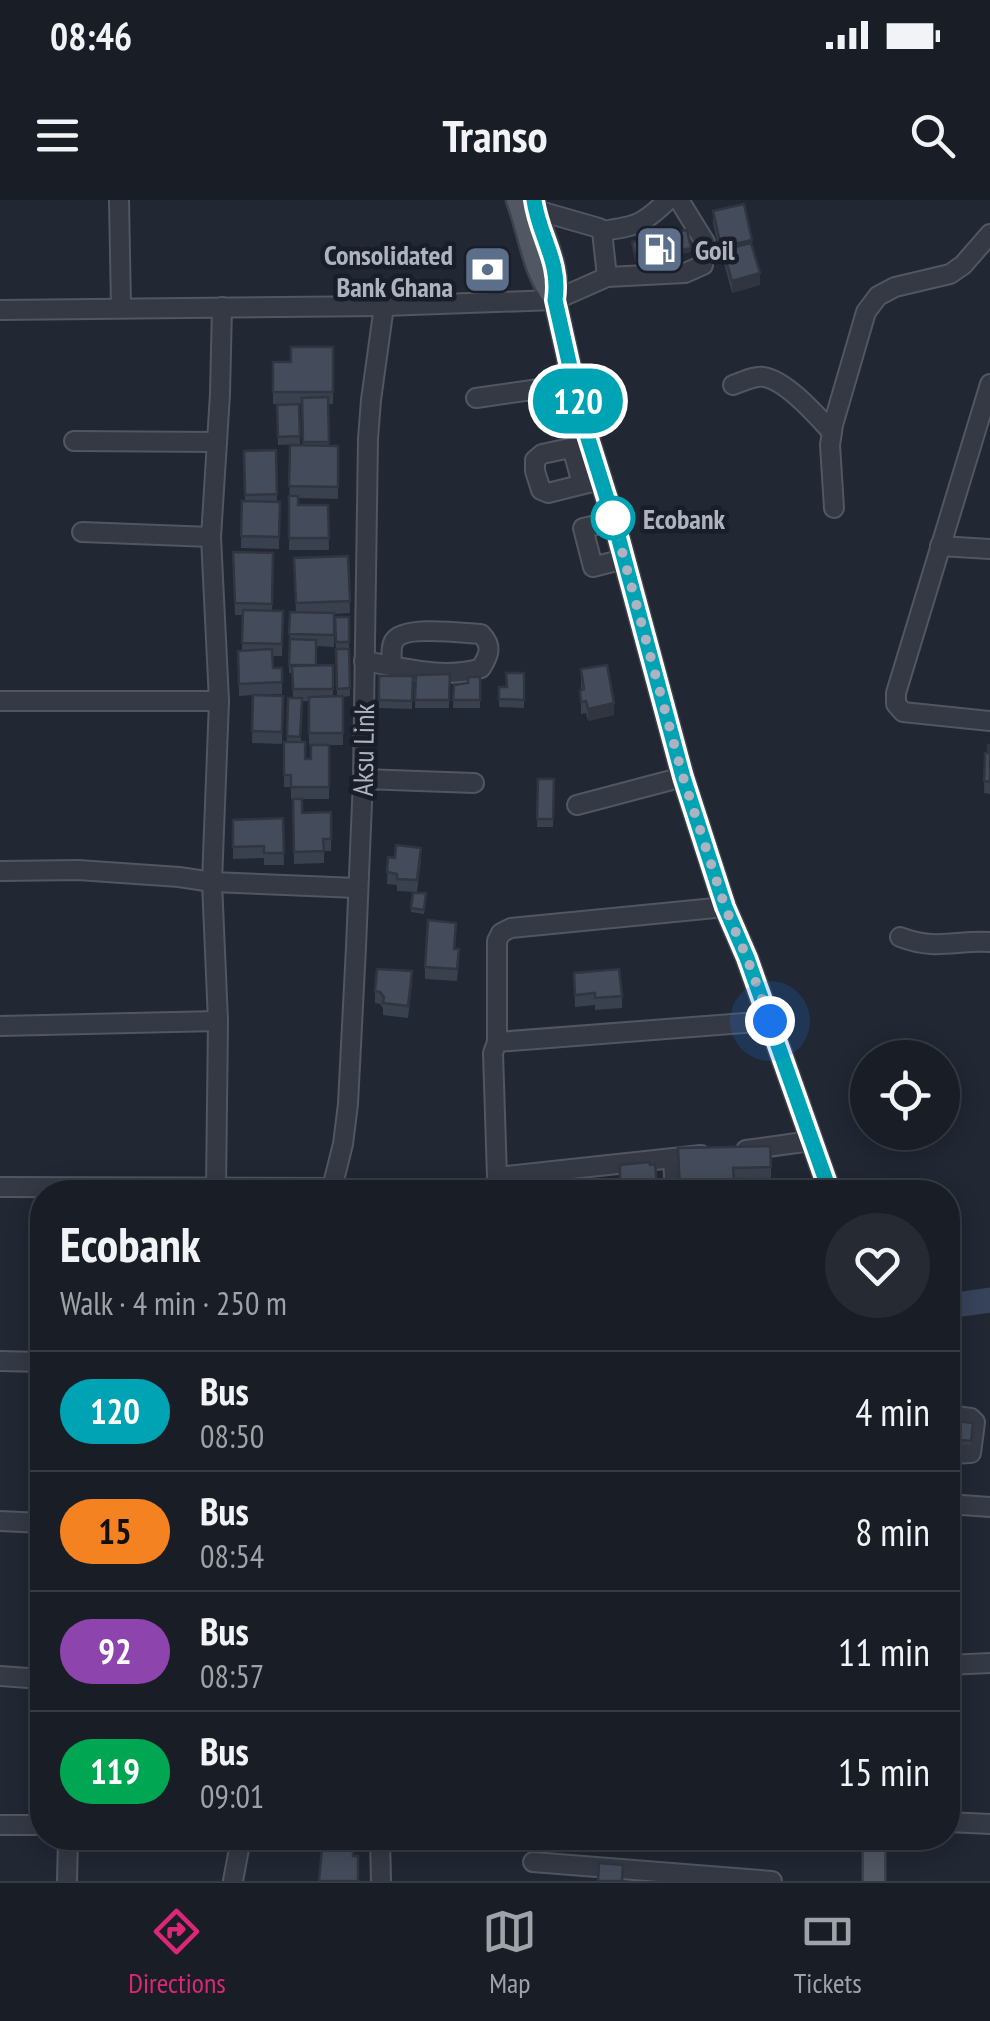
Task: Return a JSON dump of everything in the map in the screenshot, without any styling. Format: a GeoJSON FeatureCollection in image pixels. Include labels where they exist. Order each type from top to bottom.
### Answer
{"type":"FeatureCollection","features":[{"type":"Feature","properties":{"kind":"main road"},"geometry":{"type":"LineString","coordinates":[[529,203],[538,272],[555,300],[591,482],[614,521],[683,777],[725,907],[747,958],[825,1180]]}},
{"type":"Feature","properties":{"kind":"main road"},"geometry":{"type":"LineString","coordinates":[[874,1850],[874,1881]]}},
{"type":"Feature","properties":{"kind":"street"},"geometry":{"type":"LineString","coordinates":[[120,200],[121,308]]}},
{"type":"Feature","properties":{"kind":"street"},"geometry":{"type":"LineString","coordinates":[[529,203],[602,231],[646,222],[668,200]]}},
{"type":"Feature","properties":{"kind":"street"},"geometry":{"type":"LineString","coordinates":[[0,310],[555,300],[607,276],[686,272],[703,265],[705,242],[679,200]]}},
{"type":"Feature","properties":{"kind":"street"},"geometry":{"type":"LineString","coordinates":[[602,231],[607,276]]}},
{"type":"Feature","properties":{"kind":"street"},"geometry":{"type":"LineString","coordinates":[[834,508],[832,432],[866,312],[878,296],[895,288],[950,274],[990,234]]}},
{"type":"Feature","properties":{"kind":"street"},"geometry":{"type":"LineString","coordinates":[[216,1180],[218,1022],[212,882],[219,702],[210,536],[222,306]]}},
{"type":"Feature","properties":{"kind":"street","name":"Aksu Link"},"geometry":{"type":"LineString","coordinates":[[334,1180],[348,1104],[363,779],[368,439],[384,306]]}},
{"type":"Feature","properties":{"kind":"street"},"geometry":{"type":"LineString","coordinates":[[734,384],[766,377],[799,398],[832,432]]}},
{"type":"Feature","properties":{"kind":"street"},"geometry":{"type":"LineString","coordinates":[[476,398],[574,384]]}},
{"type":"Feature","properties":{"kind":"street"},"geometry":{"type":"LineString","coordinates":[[990,384],[896,693],[896,704],[903,712],[990,722]]}},
{"type":"Feature","properties":{"kind":"street"},"geometry":{"type":"LineString","coordinates":[[74,441],[216,442]]}},
{"type":"Feature","properties":{"kind":"street"},"geometry":{"type":"LineString","coordinates":[[581,445],[537,457],[535,470],[544,492],[591,482]]}},
{"type":"Feature","properties":{"kind":"street"},"geometry":{"type":"LineString","coordinates":[[614,521],[584,528],[593,566],[624,559]]}},
{"type":"Feature","properties":{"kind":"street"},"geometry":{"type":"LineString","coordinates":[[82,532],[210,536]]}},
{"type":"Feature","properties":{"kind":"street"},"geometry":{"type":"LineString","coordinates":[[940,546],[990,549]]}},
{"type":"Feature","properties":{"kind":"street"},"geometry":{"type":"LineString","coordinates":[[364,661],[392,666],[423,671],[472,671],[481,668],[489,647],[481,634],[402,634],[394,639],[392,666]]}},
{"type":"Feature","properties":{"kind":"street"},"geometry":{"type":"LineString","coordinates":[[0,701],[219,702]]}},
{"type":"Feature","properties":{"kind":"street"},"geometry":{"type":"LineString","coordinates":[[577,804],[683,777]]}},
{"type":"Feature","properties":{"kind":"street"},"geometry":{"type":"LineString","coordinates":[[363,779],[474,783]]}},
{"type":"Feature","properties":{"kind":"street"},"geometry":{"type":"LineString","coordinates":[[0,870],[78,870],[212,882],[357,888]]}},
{"type":"Feature","properties":{"kind":"street"},"geometry":{"type":"LineString","coordinates":[[497,1180],[493,1052],[497,1042],[497,941],[501,932],[725,907]]}},
{"type":"Feature","properties":{"kind":"street"},"geometry":{"type":"LineString","coordinates":[[900,936],[938,946],[990,942]]}},
{"type":"Feature","properties":{"kind":"street"},"geometry":{"type":"LineString","coordinates":[[497,1042],[770,1021]]}},
{"type":"Feature","properties":{"kind":"street"},"geometry":{"type":"LineString","coordinates":[[0,1026],[218,1022]]}},
{"type":"Feature","properties":{"kind":"street"},"geometry":{"type":"LineString","coordinates":[[732,1151],[811,1142]]}},
{"type":"Feature","properties":{"kind":"street"},"geometry":{"type":"LineString","coordinates":[[531,1180],[712,1154]]}},
{"type":"Feature","properties":{"kind":"street"},"geometry":{"type":"LineString","coordinates":[[673,1159],[675,1180]]}},
{"type":"Feature","properties":{"kind":"street"},"geometry":{"type":"LineString","coordinates":[[0,1187],[30,1187]]}},
{"type":"Feature","properties":{"kind":"street"},"geometry":{"type":"LineString","coordinates":[[0,1360],[30,1361]]}},
{"type":"Feature","properties":{"kind":"street"},"geometry":{"type":"LineString","coordinates":[[960,1416],[974,1422],[971,1453],[960,1453]]}},
{"type":"Feature","properties":{"kind":"street"},"geometry":{"type":"LineString","coordinates":[[960,1505],[990,1507]]}},
{"type":"Feature","properties":{"kind":"street"},"geometry":{"type":"LineString","coordinates":[[0,1521],[30,1523]]}},
{"type":"Feature","properties":{"kind":"street"},"geometry":{"type":"LineString","coordinates":[[960,1665],[990,1663]]}},
{"type":"Feature","properties":{"kind":"street"},"geometry":{"type":"LineString","coordinates":[[0,1676],[30,1678]]}},
{"type":"Feature","properties":{"kind":"street"},"geometry":{"type":"LineString","coordinates":[[960,1823],[990,1824]]}},
{"type":"Feature","properties":{"kind":"street"},"geometry":{"type":"LineString","coordinates":[[0,1825],[30,1825]]}},
{"type":"Feature","properties":{"kind":"street"},"geometry":{"type":"LineString","coordinates":[[67,1881],[68,1850]]}},
{"type":"Feature","properties":{"kind":"street"},"geometry":{"type":"LineString","coordinates":[[233,1881],[239,1850]]}},
{"type":"Feature","properties":{"kind":"street"},"geometry":{"type":"LineString","coordinates":[[380,1850],[381,1881]]}},
{"type":"Feature","properties":{"kind":"street"},"geometry":{"type":"LineString","coordinates":[[533,1862],[772,1881]]}},
{"type":"Feature","properties":{"kind":"building"},"geometry":{"type":"Polygon","coordinates":[[[744,204],[752,240],[721,247],[713,211],[744,204]]]}},
{"type":"Feature","properties":{"kind":"building"},"geometry":{"type":"Polygon","coordinates":[[[687,230],[691,248],[636,260],[632,242],[687,230]]]}},
{"type":"Feature","properties":{"kind":"building"},"geometry":{"type":"Polygon","coordinates":[[[751,243],[760,273],[732,281],[723,250],[751,243]]]}},
{"type":"Feature","properties":{"kind":"building"},"geometry":{"type":"Polygon","coordinates":[[[291,347],[333,347],[333,392],[273,392],[273,362],[291,362],[291,347]]]}},
{"type":"Feature","properties":{"kind":"building"},"geometry":{"type":"Polygon","coordinates":[[[328,397],[329,442],[303,442],[302,398],[328,397]]]}},
{"type":"Feature","properties":{"kind":"building"},"geometry":{"type":"Polygon","coordinates":[[[299,404],[300,436],[278,437],[277,405],[299,404]]]}},
{"type":"Feature","properties":{"kind":"building"},"geometry":{"type":"Polygon","coordinates":[[[290,445],[338,446],[338,487],[289,486],[290,445]]]}},
{"type":"Feature","properties":{"kind":"building"},"geometry":{"type":"Polygon","coordinates":[[[276,450],[277,494],[245,495],[244,451],[276,450]]]}},
{"type":"Feature","properties":{"kind":"building"},"geometry":{"type":"Polygon","coordinates":[[[289,496],[298,496],[298,505],[328,505],[329,538],[289,538],[289,496]]]}},
{"type":"Feature","properties":{"kind":"building"},"geometry":{"type":"Polygon","coordinates":[[[242,501],[280,502],[279,537],[241,536],[242,501]]]}},
{"type":"Feature","properties":{"kind":"building"},"geometry":{"type":"Polygon","coordinates":[[[233,552],[273,553],[272,604],[235,603],[233,552]]]}},
{"type":"Feature","properties":{"kind":"building"},"geometry":{"type":"Polygon","coordinates":[[[348,556],[350,601],[296,603],[294,558],[348,556]]]}},
{"type":"Feature","properties":{"kind":"building"},"geometry":{"type":"Polygon","coordinates":[[[243,610],[283,611],[282,644],[242,643],[243,610]]]}},
{"type":"Feature","properties":{"kind":"building"},"geometry":{"type":"Polygon","coordinates":[[[290,612],[334,613],[334,635],[289,634],[290,612]]]}},
{"type":"Feature","properties":{"kind":"building"},"geometry":{"type":"Polygon","coordinates":[[[335,617],[349,617],[349,642],[336,642],[335,617]]]}},
{"type":"Feature","properties":{"kind":"building"},"geometry":{"type":"Polygon","coordinates":[[[290,639],[316,640],[316,665],[289,665],[290,639]]]}},
{"type":"Feature","properties":{"kind":"building"},"geometry":{"type":"Polygon","coordinates":[[[272,649],[273,668],[282,668],[282,682],[239,684],[238,651],[272,649]]]}},
{"type":"Feature","properties":{"kind":"building"},"geometry":{"type":"Polygon","coordinates":[[[336,649],[349,649],[350,688],[337,689],[336,649]]]}},
{"type":"Feature","properties":{"kind":"building"},"geometry":{"type":"Polygon","coordinates":[[[333,665],[333,689],[293,689],[292,666],[333,665]]]}},
{"type":"Feature","properties":{"kind":"building"},"geometry":{"type":"Polygon","coordinates":[[[607,665],[614,703],[588,709],[586,701],[581,702],[581,669],[607,665]]]}},
{"type":"Feature","properties":{"kind":"building"},"geometry":{"type":"Polygon","coordinates":[[[506,673],[524,673],[524,700],[499,699],[499,687],[507,687],[506,673]]]}},
{"type":"Feature","properties":{"kind":"building"},"geometry":{"type":"Polygon","coordinates":[[[450,674],[449,700],[415,700],[416,675],[450,674]]]}},
{"type":"Feature","properties":{"kind":"building"},"geometry":{"type":"Polygon","coordinates":[[[379,676],[413,676],[412,701],[379,700],[379,676]]]}},
{"type":"Feature","properties":{"kind":"building"},"geometry":{"type":"Polygon","coordinates":[[[468,677],[480,677],[480,700],[453,700],[454,685],[468,683],[468,677]]]}},
{"type":"Feature","properties":{"kind":"building"},"geometry":{"type":"Polygon","coordinates":[[[253,695],[283,696],[282,732],[252,731],[253,695]]]}},
{"type":"Feature","properties":{"kind":"building"},"geometry":{"type":"Polygon","coordinates":[[[343,696],[343,733],[309,733],[309,697],[343,696]]]}},
{"type":"Feature","properties":{"kind":"building"},"geometry":{"type":"Polygon","coordinates":[[[288,698],[302,698],[300,737],[287,736],[288,698]]]}},
{"type":"Feature","properties":{"kind":"building"},"geometry":{"type":"Polygon","coordinates":[[[284,742],[305,742],[305,759],[311,759],[311,745],[329,745],[329,787],[291,787],[291,775],[284,775],[284,742]]]}},
{"type":"Feature","properties":{"kind":"building"},"geometry":{"type":"Polygon","coordinates":[[[990,745],[990,782],[984,781],[990,745]]]}},
{"type":"Feature","properties":{"kind":"building"},"geometry":{"type":"Polygon","coordinates":[[[538,779],[554,779],[553,819],[537,819],[538,779]]]}},
{"type":"Feature","properties":{"kind":"building"},"geometry":{"type":"Polygon","coordinates":[[[293,799],[302,799],[302,813],[331,812],[331,839],[323,839],[324,851],[294,852],[293,799]]]}},
{"type":"Feature","properties":{"kind":"building"},"geometry":{"type":"Polygon","coordinates":[[[283,818],[284,853],[264,853],[264,846],[233,847],[233,820],[283,818]]]}},
{"type":"Feature","properties":{"kind":"building"},"geometry":{"type":"Polygon","coordinates":[[[396,845],[421,848],[417,880],[397,879],[397,874],[387,872],[388,857],[395,858],[396,845]]]}},
{"type":"Feature","properties":{"kind":"building"},"geometry":{"type":"Polygon","coordinates":[[[413,893],[426,893],[424,910],[411,908],[413,893]]]}},
{"type":"Feature","properties":{"kind":"building"},"geometry":{"type":"Polygon","coordinates":[[[428,920],[456,923],[457,969],[425,967],[428,920]]]}},
{"type":"Feature","properties":{"kind":"building"},"geometry":{"type":"Polygon","coordinates":[[[377,969],[412,971],[408,1006],[383,1003],[384,997],[375,991],[377,969]]]}},
{"type":"Feature","properties":{"kind":"building"},"geometry":{"type":"Polygon","coordinates":[[[619,969],[622,996],[575,995],[574,973],[619,969]]]}},
{"type":"Feature","properties":{"kind":"building"},"geometry":{"type":"Polygon","coordinates":[[[770,1146],[771,1167],[733,1168],[734,1179],[743,1180],[679,1180],[678,1148],[770,1146]]]}},
{"type":"Feature","properties":{"kind":"building"},"geometry":{"type":"Polygon","coordinates":[[[655,1164],[657,1180],[620,1180],[620,1165],[655,1164]]]}},
{"type":"Feature","properties":{"kind":"building"},"geometry":{"type":"Polygon","coordinates":[[[960,1421],[973,1423],[971,1441],[960,1440],[960,1421]]]}},
{"type":"Feature","properties":{"kind":"building"},"geometry":{"type":"Polygon","coordinates":[[[322,1850],[353,1850],[353,1856],[358,1856],[358,1881],[319,1881],[322,1850]]]}},
{"type":"Feature","properties":{"kind":"building"},"geometry":{"type":"Polygon","coordinates":[[[599,1863],[623,1865],[622,1881],[598,1881],[599,1863]]]}},
{"type":"Feature","properties":{"kind":"waterway"},"geometry":{"type":"LineString","coordinates":[[960,1304],[990,1300]]}},
{"type":"Feature","properties":{"kind":"bus line","name":"120"},"geometry":{"type":"LineString","coordinates":[[534,200],[556,268],[555,300],[581,416],[614,521],[683,777],[725,907],[747,958],[825,1180]]}},
{"type":"Feature","properties":{"kind":"place","name":"Goil"},"geometry":{"type":"Point","coordinates":[660,249]}},
{"type":"Feature","properties":{"kind":"place","name":"Consolidated Bank Ghana"},"geometry":{"type":"Point","coordinates":[488,270]}},
{"type":"Feature","properties":{"kind":"place","name":"Ecobank"},"geometry":{"type":"Point","coordinates":[613,518]}},
{"type":"Feature","properties":{"kind":"route"},"geometry":{"type":"LineString","coordinates":[[613,518],[683,777],[725,907],[770,1021]]}}]}
